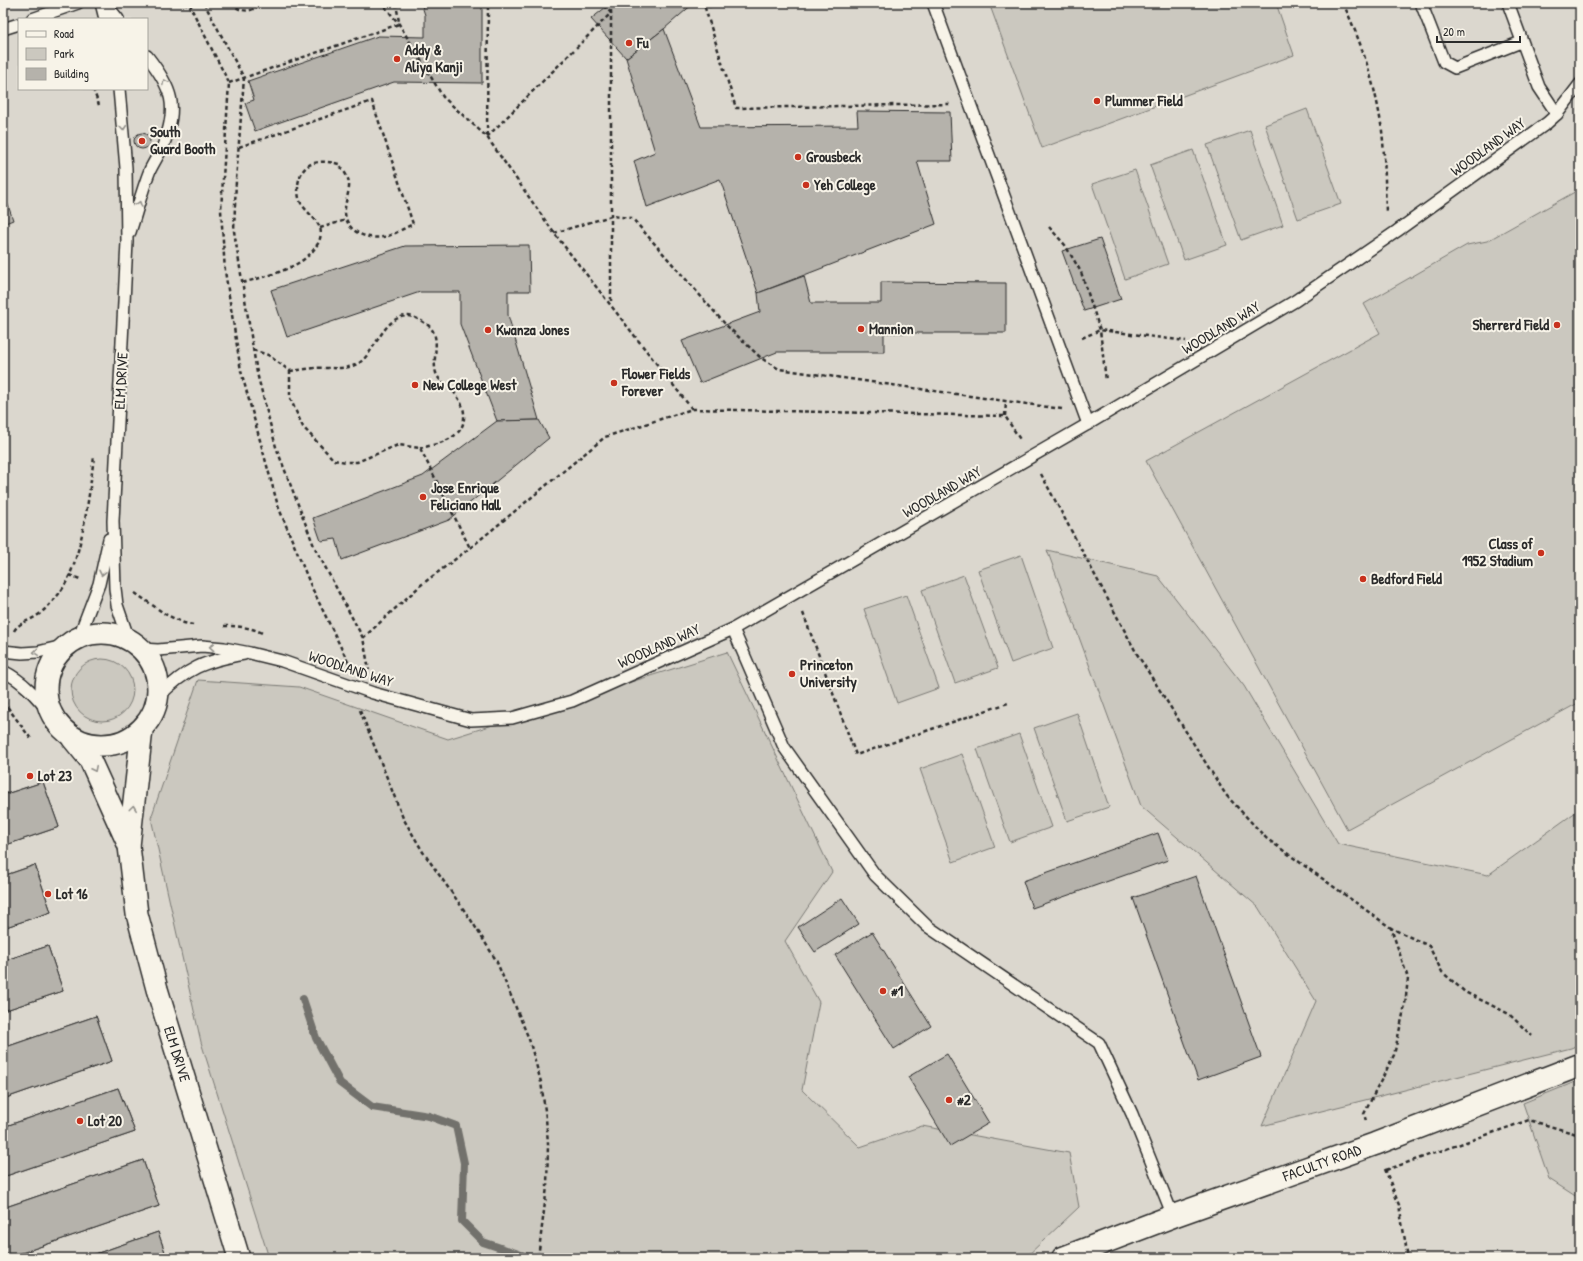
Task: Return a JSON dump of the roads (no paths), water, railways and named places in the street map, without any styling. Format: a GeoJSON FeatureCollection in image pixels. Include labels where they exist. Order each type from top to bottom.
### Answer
{"type":"FeatureCollection","features":[{"type":"Feature","properties":{"kind":"street"},"geometry":{"type":"LineString","coordinates":[[99,633],[115,634],[135,644],[150,660],[158,678],[158,697],[153,714],[142,729],[128,740],[113,745],[92,746],[72,738],[60,728],[50,713],[45,694],[47,675],[55,657],[82,636],[99,633]]}},
{"type":"Feature","properties":{"kind":"street","name":"ELM DRIVE"},"geometry":{"type":"LineString","coordinates":[[142,729],[128,846],[137,914],[157,989],[239,1258]]}},
{"type":"Feature","properties":{"kind":"street","name":"ELM DRIVE"},"geometry":{"type":"LineString","coordinates":[[72,738],[90,760],[128,846]]}},
{"type":"Feature","properties":{"kind":"street","name":"FACULTY ROAD"},"geometry":{"type":"LineString","coordinates":[[1063,1258],[1173,1216],[1375,1144],[1580,1065]]}},
{"type":"Feature","properties":{"kind":"lane"},"geometry":{"type":"LineString","coordinates":[[35,18],[78,3]]}},
{"type":"Feature","properties":{"kind":"lane"},"geometry":{"type":"LineString","coordinates":[[101,3],[105,18]]}},
{"type":"Feature","properties":{"kind":"lane"},"geometry":{"type":"LineString","coordinates":[[106,3],[117,18]]}},
{"type":"Feature","properties":{"kind":"lane"},"geometry":{"type":"LineString","coordinates":[[933,3],[1088,424]]}},
{"type":"Feature","properties":{"kind":"lane"},"geometry":{"type":"LineString","coordinates":[[1421,3],[1444,62],[1455,68],[1522,42]]}},
{"type":"Feature","properties":{"kind":"lane"},"geometry":{"type":"LineString","coordinates":[[1508,3],[1539,87],[1557,114]]}},
{"type":"Feature","properties":{"kind":"lane"},"geometry":{"type":"LineString","coordinates":[[3,29],[18,24]]}},
{"type":"Feature","properties":{"kind":"lane","name":"ELM DRIVE"},"geometry":{"type":"LineString","coordinates":[[127,242],[145,184],[162,146],[171,119],[172,103],[169,88],[162,74],[148,57]]}},
{"type":"Feature","properties":{"kind":"lane","name":"WOODLAND WAY"},"geometry":{"type":"LineString","coordinates":[[135,644],[158,650],[202,646],[250,653],[282,661],[373,693],[471,720],[512,718],[572,702],[732,629],[792,596],[1032,458],[1295,302],[1547,123],[1557,114],[1580,84]]}},
{"type":"Feature","properties":{"kind":"lane","name":"ELM DRIVE"},"geometry":{"type":"LineString","coordinates":[[119,90],[126,168],[127,242],[113,521],[117,605],[135,644]]}},
{"type":"Feature","properties":{"kind":"lane","name":"ELM DRIVE"},"geometry":{"type":"LineString","coordinates":[[73,642],[100,584],[113,521]]}},
{"type":"Feature","properties":{"kind":"lane"},"geometry":{"type":"LineString","coordinates":[[732,629],[784,747],[875,875],[927,926],[1099,1043],[1132,1114],[1173,1216]]}},
{"type":"Feature","properties":{"kind":"lane"},"geometry":{"type":"LineString","coordinates":[[3,651],[22,653],[38,652],[50,650],[73,642]]}},
{"type":"Feature","properties":{"kind":"lane","name":"WOODLAND WAY"},"geometry":{"type":"LineString","coordinates":[[158,697],[174,681],[188,671],[204,663],[219,658],[250,653]]}},
{"type":"Feature","properties":{"kind":"lane"},"geometry":{"type":"LineString","coordinates":[[3,671],[22,683],[36,696],[50,713]]}},
{"type":"Feature","properties":{"kind":"waterway"},"geometry":{"type":"LineString","coordinates":[[303,999],[316,1038],[340,1083],[372,1107],[429,1116],[456,1126],[464,1163],[462,1221],[483,1242],[530,1258]]}},
{"type":"Feature","properties":{"kind":"place","name":"Fu"},"geometry":{"type":"Point","coordinates":[629,43]}},
{"type":"Feature","properties":{"kind":"place","name":"Addy & Aliya Kanji"},"geometry":{"type":"Point","coordinates":[397,59]}},
{"type":"Feature","properties":{"kind":"place","name":"Plummer Field"},"geometry":{"type":"Point","coordinates":[1097,101]}},
{"type":"Feature","properties":{"kind":"place","name":"South Guard Booth"},"geometry":{"type":"Point","coordinates":[142,141]}},
{"type":"Feature","properties":{"kind":"place","name":"Grousbeck"},"geometry":{"type":"Point","coordinates":[798,157]}},
{"type":"Feature","properties":{"kind":"place","name":"Yeh College"},"geometry":{"type":"Point","coordinates":[806,185]}},
{"type":"Feature","properties":{"kind":"place","name":"Sherrerd Field"},"geometry":{"type":"Point","coordinates":[1557,325]}},
{"type":"Feature","properties":{"kind":"place","name":"Mannion"},"geometry":{"type":"Point","coordinates":[861,329]}},
{"type":"Feature","properties":{"kind":"place","name":"Kwanza Jones"},"geometry":{"type":"Point","coordinates":[488,330]}},
{"type":"Feature","properties":{"kind":"place","name":"Flower Fields Forever"},"geometry":{"type":"Point","coordinates":[614,383]}},
{"type":"Feature","properties":{"kind":"place","name":"New College West"},"geometry":{"type":"Point","coordinates":[415,385]}},
{"type":"Feature","properties":{"kind":"place","name":"Jose Enrique Feliciano Hall"},"geometry":{"type":"Point","coordinates":[423,497]}},
{"type":"Feature","properties":{"kind":"place","name":"Class of 1952 Stadium"},"geometry":{"type":"Point","coordinates":[1541,553]}},
{"type":"Feature","properties":{"kind":"place","name":"Bedford Field"},"geometry":{"type":"Point","coordinates":[1363,579]}},
{"type":"Feature","properties":{"kind":"place","name":"Princeton University"},"geometry":{"type":"Point","coordinates":[792,674]}},
{"type":"Feature","properties":{"kind":"place","name":"Lot 23"},"geometry":{"type":"Point","coordinates":[30,776]}},
{"type":"Feature","properties":{"kind":"place","name":"Lot 16"},"geometry":{"type":"Point","coordinates":[48,894]}},
{"type":"Feature","properties":{"kind":"place","name":"#1"},"geometry":{"type":"Point","coordinates":[883,991]}},
{"type":"Feature","properties":{"kind":"place","name":"#2"},"geometry":{"type":"Point","coordinates":[949,1100]}},
{"type":"Feature","properties":{"kind":"place","name":"Lot 20"},"geometry":{"type":"Point","coordinates":[80,1121]}}]}
